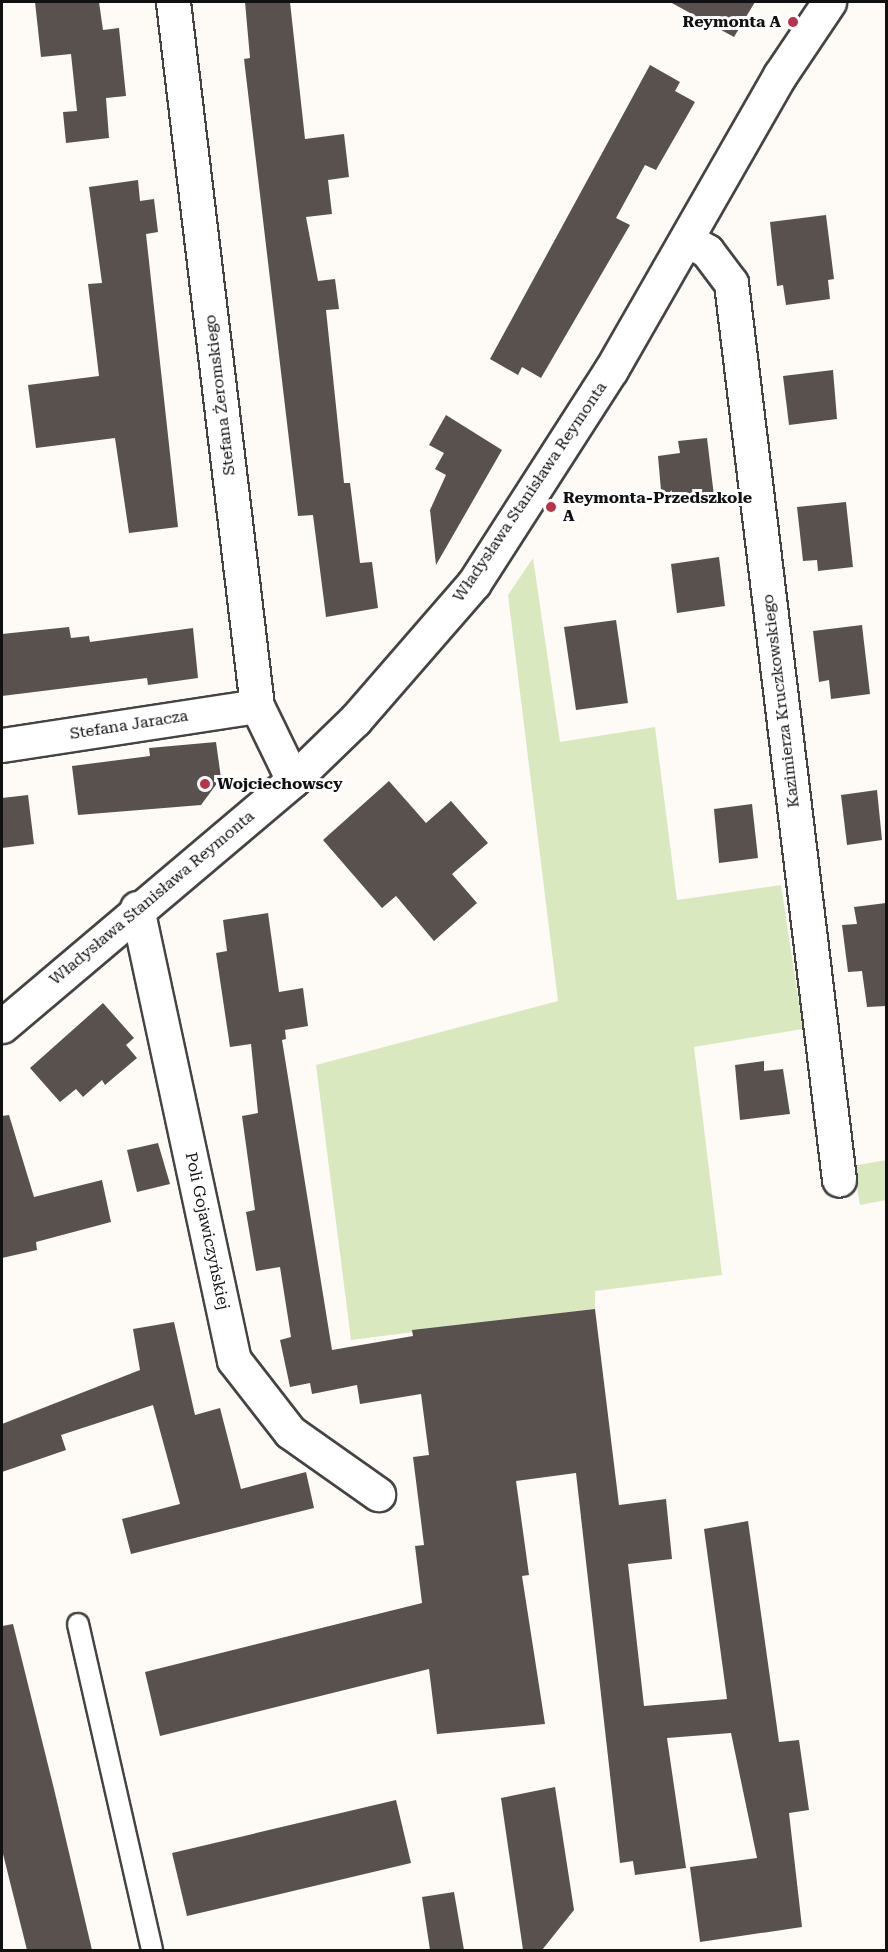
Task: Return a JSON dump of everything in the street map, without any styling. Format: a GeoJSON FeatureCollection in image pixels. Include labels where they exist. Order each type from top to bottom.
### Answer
{"type":"FeatureCollection","features":[{"type":"Feature","properties":{"kind":"street","name":"Stefana Żeromskiego"},"geometry":{"type":"LineString","coordinates":[[173,2],[257,706],[292,780]]}},
{"type":"Feature","properties":{"kind":"street","name":"Władysława Stanisława Reymonta"},"geometry":{"type":"LineString","coordinates":[[2,1026],[137,908],[292,780],[355,720],[474,583],[689,241],[780,75],[829,2]]}},
{"type":"Feature","properties":{"kind":"street","name":"Kazimierza Kruczkowskiego"},"geometry":{"type":"LineString","coordinates":[[689,241],[707,251],[731,283],[839,1180]]}},
{"type":"Feature","properties":{"kind":"street","name":"Stefana Jaracza"},"geometry":{"type":"LineString","coordinates":[[2,745],[257,706]]}},
{"type":"Feature","properties":{"kind":"street","name":"Poli Gojawiczyńskiej"},"geometry":{"type":"LineString","coordinates":[[137,908],[234,1360],[290,1432],[378,1494]]}},
{"type":"Feature","properties":{"kind":"lane"},"geometry":{"type":"LineString","coordinates":[[78,1624],[152,1950]]}},
{"type":"Feature","properties":{"kind":"green space"},"geometry":{"type":"Polygon","coordinates":[[[533,558],[560,742],[655,727],[677,900],[781,885],[803,1029],[694,1047],[722,1275],[595,1291],[595,1309],[351,1340],[316,1065],[558,1001],[508,595],[533,558]]]}},
{"type":"Feature","properties":{"kind":"green space"},"geometry":{"type":"Polygon","coordinates":[[[886,1160],[886,1200],[860,1205],[853,1166],[886,1160]]]}},
{"type":"Feature","properties":{"kind":"building"},"geometry":{"type":"Polygon","coordinates":[[[35,2],[99,2],[103,30],[119,28],[126,96],[106,98],[109,138],[66,143],[63,112],[77,111],[71,54],[41,57],[35,2]]]}},
{"type":"Feature","properties":{"kind":"building"},"geometry":{"type":"Polygon","coordinates":[[[245,2],[290,2],[305,139],[344,134],[349,177],[328,180],[332,214],[306,217],[318,281],[335,279],[339,309],[326,310],[344,483],[350,483],[360,563],[372,562],[378,608],[326,617],[313,515],[298,516],[244,59],[250,58],[245,2]]]}},
{"type":"Feature","properties":{"kind":"building"},"geometry":{"type":"Polygon","coordinates":[[[670,2],[755,2],[734,37],[670,2]]]}},
{"type":"Feature","properties":{"kind":"building"},"geometry":{"type":"Polygon","coordinates":[[[650,65],[680,82],[675,91],[695,102],[656,170],[645,165],[616,218],[630,225],[541,378],[522,367],[518,375],[490,359],[650,65]]]}},
{"type":"Feature","properties":{"kind":"building"},"geometry":{"type":"Polygon","coordinates":[[[138,180],[140,201],[154,199],[158,232],[146,234],[178,527],[129,533],[115,438],[36,448],[28,385],[99,376],[88,284],[102,283],[89,187],[138,180]]]}},
{"type":"Feature","properties":{"kind":"building"},"geometry":{"type":"Polygon","coordinates":[[[826,215],[834,279],[828,280],[830,299],[786,305],[783,285],[777,286],[770,222],[826,215]]]}},
{"type":"Feature","properties":{"kind":"building"},"geometry":{"type":"Polygon","coordinates":[[[833,370],[837,419],[789,425],[783,376],[833,370]]]}},
{"type":"Feature","properties":{"kind":"building"},"geometry":{"type":"Polygon","coordinates":[[[446,415],[502,450],[436,565],[430,510],[446,475],[435,469],[444,453],[429,445],[446,415]]]}},
{"type":"Feature","properties":{"kind":"building"},"geometry":{"type":"Polygon","coordinates":[[[707,438],[714,496],[662,502],[658,456],[680,453],[678,441],[707,438]]]}},
{"type":"Feature","properties":{"kind":"building"},"geometry":{"type":"Polygon","coordinates":[[[846,502],[853,567],[818,571],[817,560],[803,561],[797,507],[846,502]]]}},
{"type":"Feature","properties":{"kind":"building"},"geometry":{"type":"Polygon","coordinates":[[[719,557],[725,606],[677,613],[671,564],[719,557]]]}},
{"type":"Feature","properties":{"kind":"building"},"geometry":{"type":"Polygon","coordinates":[[[616,620],[628,703],[576,710],[564,627],[616,620]]]}},
{"type":"Feature","properties":{"kind":"building"},"geometry":{"type":"Polygon","coordinates":[[[862,625],[870,694],[831,699],[829,680],[819,682],[813,631],[862,625]]]}},
{"type":"Feature","properties":{"kind":"building"},"geometry":{"type":"Polygon","coordinates":[[[69,627],[71,638],[89,636],[90,642],[193,628],[198,678],[148,685],[147,678],[2,696],[2,634],[69,627]]]}},
{"type":"Feature","properties":{"kind":"building"},"geometry":{"type":"Polygon","coordinates":[[[216,742],[221,778],[201,805],[78,815],[72,766],[150,756],[149,748],[216,742]]]}},
{"type":"Feature","properties":{"kind":"building"},"geometry":{"type":"Polygon","coordinates":[[[389,781],[426,823],[451,801],[488,843],[452,874],[477,903],[434,941],[396,896],[382,908],[323,840],[389,781]]]}},
{"type":"Feature","properties":{"kind":"building"},"geometry":{"type":"Polygon","coordinates":[[[877,790],[882,840],[847,845],[841,795],[877,790]]]}},
{"type":"Feature","properties":{"kind":"building"},"geometry":{"type":"Polygon","coordinates":[[[28,795],[34,844],[2,848],[2,798],[28,795]]]}},
{"type":"Feature","properties":{"kind":"building"},"geometry":{"type":"Polygon","coordinates":[[[752,804],[758,858],[719,863],[714,809],[752,804]]]}},
{"type":"Feature","properties":{"kind":"building"},"geometry":{"type":"Polygon","coordinates":[[[886,903],[886,1006],[867,1007],[862,971],[848,972],[842,925],[857,924],[854,907],[886,903]]]}},
{"type":"Feature","properties":{"kind":"building"},"geometry":{"type":"Polygon","coordinates":[[[268,913],[279,992],[303,988],[308,1026],[285,1030],[286,1039],[282,1040],[332,1350],[413,1336],[412,1330],[595,1309],[619,1505],[666,1499],[672,1559],[628,1564],[644,1706],[727,1699],[704,1529],[748,1521],[779,1742],[799,1740],[809,1810],[789,1813],[802,1927],[700,1942],[690,1867],[757,1858],[731,1733],[667,1738],[686,1868],[635,1875],[633,1861],[620,1863],[576,1473],[516,1481],[529,1575],[522,1576],[545,1724],[437,1734],[429,1669],[160,1736],[145,1672],[422,1603],[415,1546],[424,1545],[413,1457],[429,1455],[421,1394],[360,1404],[357,1385],[312,1394],[310,1383],[290,1387],[280,1340],[291,1337],[280,1267],[256,1271],[246,1212],[255,1210],[242,1116],[258,1113],[251,1044],[230,1047],[216,953],[227,951],[223,920],[268,913]]]}},
{"type":"Feature","properties":{"kind":"building"},"geometry":{"type":"Polygon","coordinates":[[[103,1003],[134,1038],[126,1045],[137,1058],[105,1085],[102,1080],[83,1097],[76,1089],[60,1102],[30,1068],[103,1003]]]}},
{"type":"Feature","properties":{"kind":"building"},"geometry":{"type":"Polygon","coordinates":[[[764,1061],[764,1071],[783,1069],[790,1114],[740,1120],[735,1065],[764,1061]]]}},
{"type":"Feature","properties":{"kind":"building"},"geometry":{"type":"Polygon","coordinates":[[[9,1115],[34,1197],[102,1180],[111,1222],[36,1242],[37,1250],[2,1258],[2,1116],[9,1115]]]}},
{"type":"Feature","properties":{"kind":"building"},"geometry":{"type":"Polygon","coordinates":[[[158,1143],[170,1184],[137,1192],[127,1150],[158,1143]]]}},
{"type":"Feature","properties":{"kind":"building"},"geometry":{"type":"Polygon","coordinates":[[[174,1322],[195,1415],[220,1408],[241,1489],[306,1472],[314,1508],[131,1554],[122,1519],[180,1504],[153,1405],[61,1435],[66,1450],[2,1472],[2,1424],[140,1370],[133,1329],[174,1322]]]}},
{"type":"Feature","properties":{"kind":"building"},"geometry":{"type":"Polygon","coordinates":[[[13,1624],[92,1950],[27,1950],[2,1850],[2,1626],[13,1624]]]}},
{"type":"Feature","properties":{"kind":"building"},"geometry":{"type":"Polygon","coordinates":[[[555,1787],[574,1910],[542,1950],[523,1950],[501,1798],[555,1787]]]}},
{"type":"Feature","properties":{"kind":"building"},"geometry":{"type":"Polygon","coordinates":[[[396,1800],[411,1863],[187,1916],[172,1853],[396,1800]]]}},
{"type":"Feature","properties":{"kind":"building"},"geometry":{"type":"Polygon","coordinates":[[[454,1892],[464,1950],[430,1950],[422,1897],[454,1892]]]}},
{"type":"Feature","properties":{"kind":"place","name":"Reymonta A"},"geometry":{"type":"Point","coordinates":[793,22]}},
{"type":"Feature","properties":{"kind":"place","name":"Reymonta-Przedszkole A"},"geometry":{"type":"Point","coordinates":[551,507]}},
{"type":"Feature","properties":{"kind":"place","name":"Wojciechowscy"},"geometry":{"type":"Point","coordinates":[205,784]}}]}
